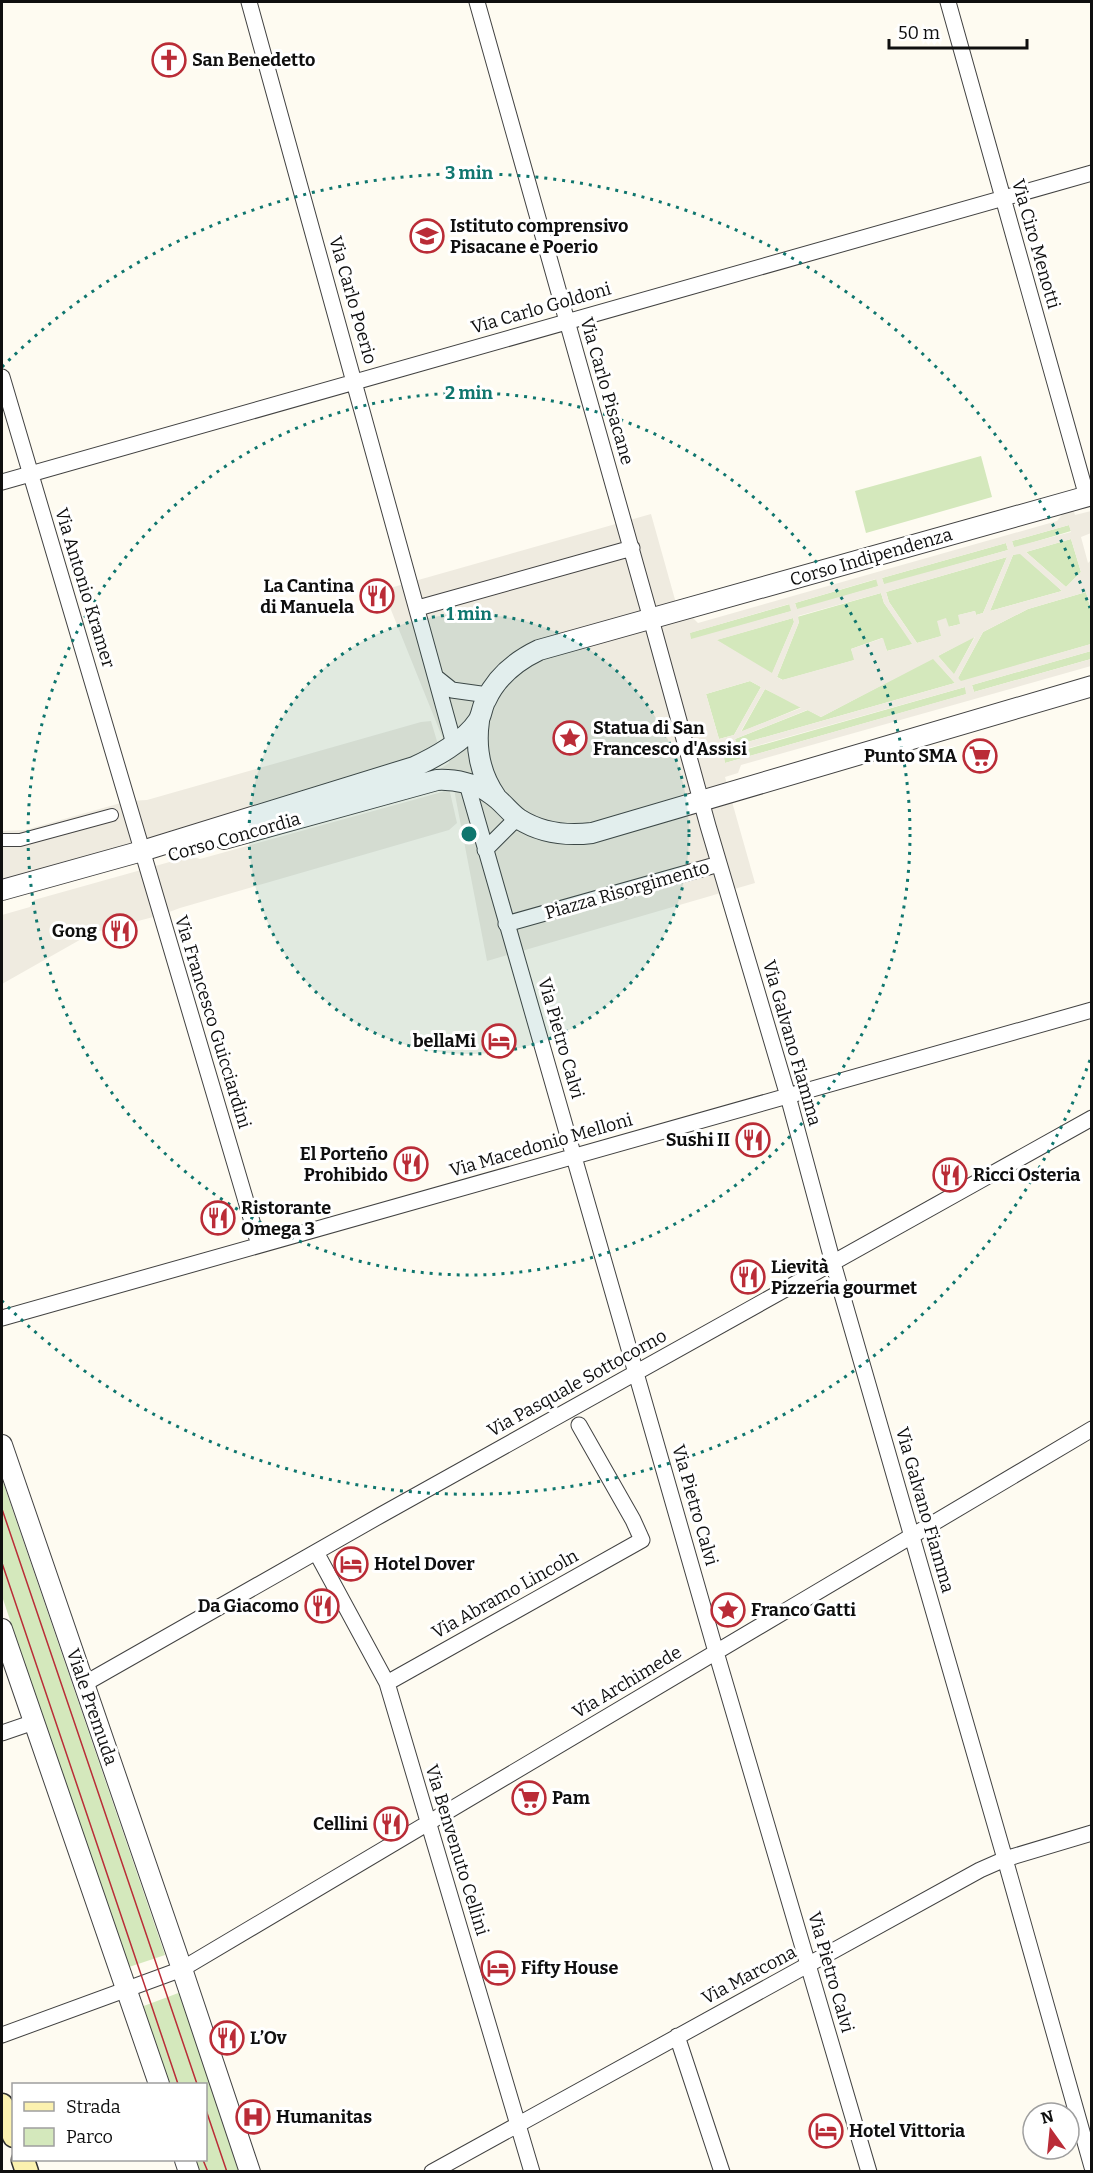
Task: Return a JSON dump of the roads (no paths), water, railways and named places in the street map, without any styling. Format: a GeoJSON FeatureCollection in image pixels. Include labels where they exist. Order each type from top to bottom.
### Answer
{"type":"FeatureCollection","features":[{"type":"Feature","properties":{"kind":"main road"},"geometry":{"type":"LineString","coordinates":[[2,2105],[12,2131]]}},
{"type":"Feature","properties":{"kind":"street","name":"Via Carlo Poerio"},"geometry":{"type":"LineString","coordinates":[[249,2],[418,608]]}},
{"type":"Feature","properties":{"kind":"street","name":"Via Carlo Pisacane"},"geometry":{"type":"LineString","coordinates":[[477,2],[632,548]]}},
{"type":"Feature","properties":{"kind":"street","name":"Via Ciro Menotti"},"geometry":{"type":"LineString","coordinates":[[948,2],[1002,198],[1089,496]]}},
{"type":"Feature","properties":{"kind":"street","name":"Via Carlo Goldoni"},"geometry":{"type":"LineString","coordinates":[[2,482],[1092,173]]}},
{"type":"Feature","properties":{"kind":"street","name":"Via Antonio Kramer"},"geometry":{"type":"LineString","coordinates":[[2,377],[130,810]]}},
{"type":"Feature","properties":{"kind":"street","name":"Corso Indipendenza"},"geometry":{"type":"LineString","coordinates":[[651,619],[1089,496]]}},
{"type":"Feature","properties":{"kind":"street"},"geometry":{"type":"LineString","coordinates":[[478,721],[454,744],[418,608],[632,548]]}},
{"type":"Feature","properties":{"kind":"street","name":"Piazza Risorgimento"},"geometry":{"type":"LineString","coordinates":[[506,924],[719,864],[632,548]]}},
{"type":"Feature","properties":{"kind":"street"},"geometry":{"type":"LineString","coordinates":[[497,799],[487,783],[480,764],[477,743],[478,721],[488,695],[503,674],[526,656],[539,650],[651,619]]}},
{"type":"Feature","properties":{"kind":"street"},"geometry":{"type":"LineString","coordinates":[[437,678],[452,690],[488,695]]}},
{"type":"Feature","properties":{"kind":"street"},"geometry":{"type":"LineString","coordinates":[[466,784],[489,792],[519,819],[539,829],[558,834],[576,835],[701,801],[1092,686]]}},
{"type":"Feature","properties":{"kind":"street","name":"Corso Concordia"},"geometry":{"type":"LineString","coordinates":[[2,901],[414,767],[454,744]]}},
{"type":"Feature","properties":{"kind":"street","name":"Corso Concordia"},"geometry":{"type":"LineString","coordinates":[[2,890],[144,856],[437,780],[466,784]]}},
{"type":"Feature","properties":{"kind":"street","name":"Via Pietro Calvi"},"geometry":{"type":"LineString","coordinates":[[466,784],[716,1652],[869,2172]]}},
{"type":"Feature","properties":{"kind":"street","name":"Via Francesco Guicciardini"},"geometry":{"type":"LineString","coordinates":[[130,810],[259,1245]]}},
{"type":"Feature","properties":{"kind":"street"},"geometry":{"type":"LineString","coordinates":[[2,840],[20,840],[112,815]]}},
{"type":"Feature","properties":{"kind":"street"},"geometry":{"type":"LineString","coordinates":[[485,850],[508,826],[519,819]]}},
{"type":"Feature","properties":{"kind":"street","name":"Via Galvano Fiamma"},"geometry":{"type":"LineString","coordinates":[[719,864],[788,1096],[833,1263],[1092,2167]]}},
{"type":"Feature","properties":{"kind":"street","name":"Via Macedonio Melloni"},"geometry":{"type":"LineString","coordinates":[[2,1318],[1092,1010]]}},
{"type":"Feature","properties":{"kind":"street","name":"Via Pasquale Sottocorno"},"geometry":{"type":"LineString","coordinates":[[84,1684],[1092,1118]]}},
{"type":"Feature","properties":{"kind":"street","name":"Via Abramo Lincoln"},"geometry":{"type":"LineString","coordinates":[[387,1683],[642,1540],[579,1425]]}},
{"type":"Feature","properties":{"kind":"street","name":"Via Archimede"},"geometry":{"type":"LineString","coordinates":[[182,1969],[1092,1429]]}},
{"type":"Feature","properties":{"kind":"street","name":"Viale Premuda"},"geometry":{"type":"LineString","coordinates":[[2,1445],[250,2172]]}},
{"type":"Feature","properties":{"kind":"street","name":"Via Benvenuto Cellini"},"geometry":{"type":"LineString","coordinates":[[316,1552],[387,1683],[532,2172]]}},
{"type":"Feature","properties":{"kind":"street"},"geometry":{"type":"LineString","coordinates":[[2,1629],[158,2083]]}},
{"type":"Feature","properties":{"kind":"street"},"geometry":{"type":"LineString","coordinates":[[2,1733],[34,1722]]}},
{"type":"Feature","properties":{"kind":"street","name":"Via Marcona"},"geometry":{"type":"LineString","coordinates":[[432,2172],[980,1870],[1005,1859],[1092,1833]]}},
{"type":"Feature","properties":{"kind":"street"},"geometry":{"type":"LineString","coordinates":[[2,2035],[182,1969]]}},
{"type":"Feature","properties":{"kind":"street"},"geometry":{"type":"LineString","coordinates":[[677,2036],[722,2172]]}},
{"type":"Feature","properties":{"kind":"tram line"},"geometry":{"type":"LineString","coordinates":[[2,1509],[197,2083]]}},
{"type":"Feature","properties":{"kind":"tram line"},"geometry":{"type":"LineString","coordinates":[[2,1563],[178,2083]]}},
{"type":"Feature","properties":{"kind":"tram line"},"geometry":{"type":"LineString","coordinates":[[207,2113],[227,2172]]}},
{"type":"Feature","properties":{"kind":"tram line"},"geometry":{"type":"LineString","coordinates":[[203,2161],[208,2172]]}},
{"type":"Feature","properties":{"kind":"place","name":"San Benedetto"},"geometry":{"type":"Point","coordinates":[169,60]}},
{"type":"Feature","properties":{"kind":"place","name":"Istituto comprensivo Pisacane e Poerio"},"geometry":{"type":"Point","coordinates":[427,236]}},
{"type":"Feature","properties":{"kind":"place","name":"La Cantina di Manuela"},"geometry":{"type":"Point","coordinates":[377,596]}},
{"type":"Feature","properties":{"kind":"place","name":"Statua di San Francesco d'Assisi"},"geometry":{"type":"Point","coordinates":[570,738]}},
{"type":"Feature","properties":{"kind":"place","name":"Punto SMA"},"geometry":{"type":"Point","coordinates":[980,756]}},
{"type":"Feature","properties":{"kind":"place","name":"Gong"},"geometry":{"type":"Point","coordinates":[120,931]}},
{"type":"Feature","properties":{"kind":"place","name":"bellaMi"},"geometry":{"type":"Point","coordinates":[499,1041]}},
{"type":"Feature","properties":{"kind":"place","name":"Sushi II"},"geometry":{"type":"Point","coordinates":[753,1140]}},
{"type":"Feature","properties":{"kind":"place","name":"El Porteño Prohibido"},"geometry":{"type":"Point","coordinates":[411,1164]}},
{"type":"Feature","properties":{"kind":"place","name":"Ricci Osteria"},"geometry":{"type":"Point","coordinates":[950,1175]}},
{"type":"Feature","properties":{"kind":"place","name":"Ristorante Omega 3"},"geometry":{"type":"Point","coordinates":[218,1218]}},
{"type":"Feature","properties":{"kind":"place","name":"Lievità Pizzeria gourmet"},"geometry":{"type":"Point","coordinates":[748,1277]}},
{"type":"Feature","properties":{"kind":"place","name":"Hotel Dover"},"geometry":{"type":"Point","coordinates":[351,1564]}},
{"type":"Feature","properties":{"kind":"place","name":"Da Giacomo"},"geometry":{"type":"Point","coordinates":[322,1606]}},
{"type":"Feature","properties":{"kind":"place","name":"Franco Gatti"},"geometry":{"type":"Point","coordinates":[728,1610]}},
{"type":"Feature","properties":{"kind":"place","name":"Pam"},"geometry":{"type":"Point","coordinates":[529,1798]}},
{"type":"Feature","properties":{"kind":"place","name":"Cellini"},"geometry":{"type":"Point","coordinates":[391,1824]}},
{"type":"Feature","properties":{"kind":"place","name":"Fifty House"},"geometry":{"type":"Point","coordinates":[498,1968]}},
{"type":"Feature","properties":{"kind":"place","name":"L’Ov"},"geometry":{"type":"Point","coordinates":[227,2038]}},
{"type":"Feature","properties":{"kind":"place","name":"Humanitas"},"geometry":{"type":"Point","coordinates":[253,2117]}},
{"type":"Feature","properties":{"kind":"place","name":"Hotel Vittoria"},"geometry":{"type":"Point","coordinates":[826,2131]}}]}
